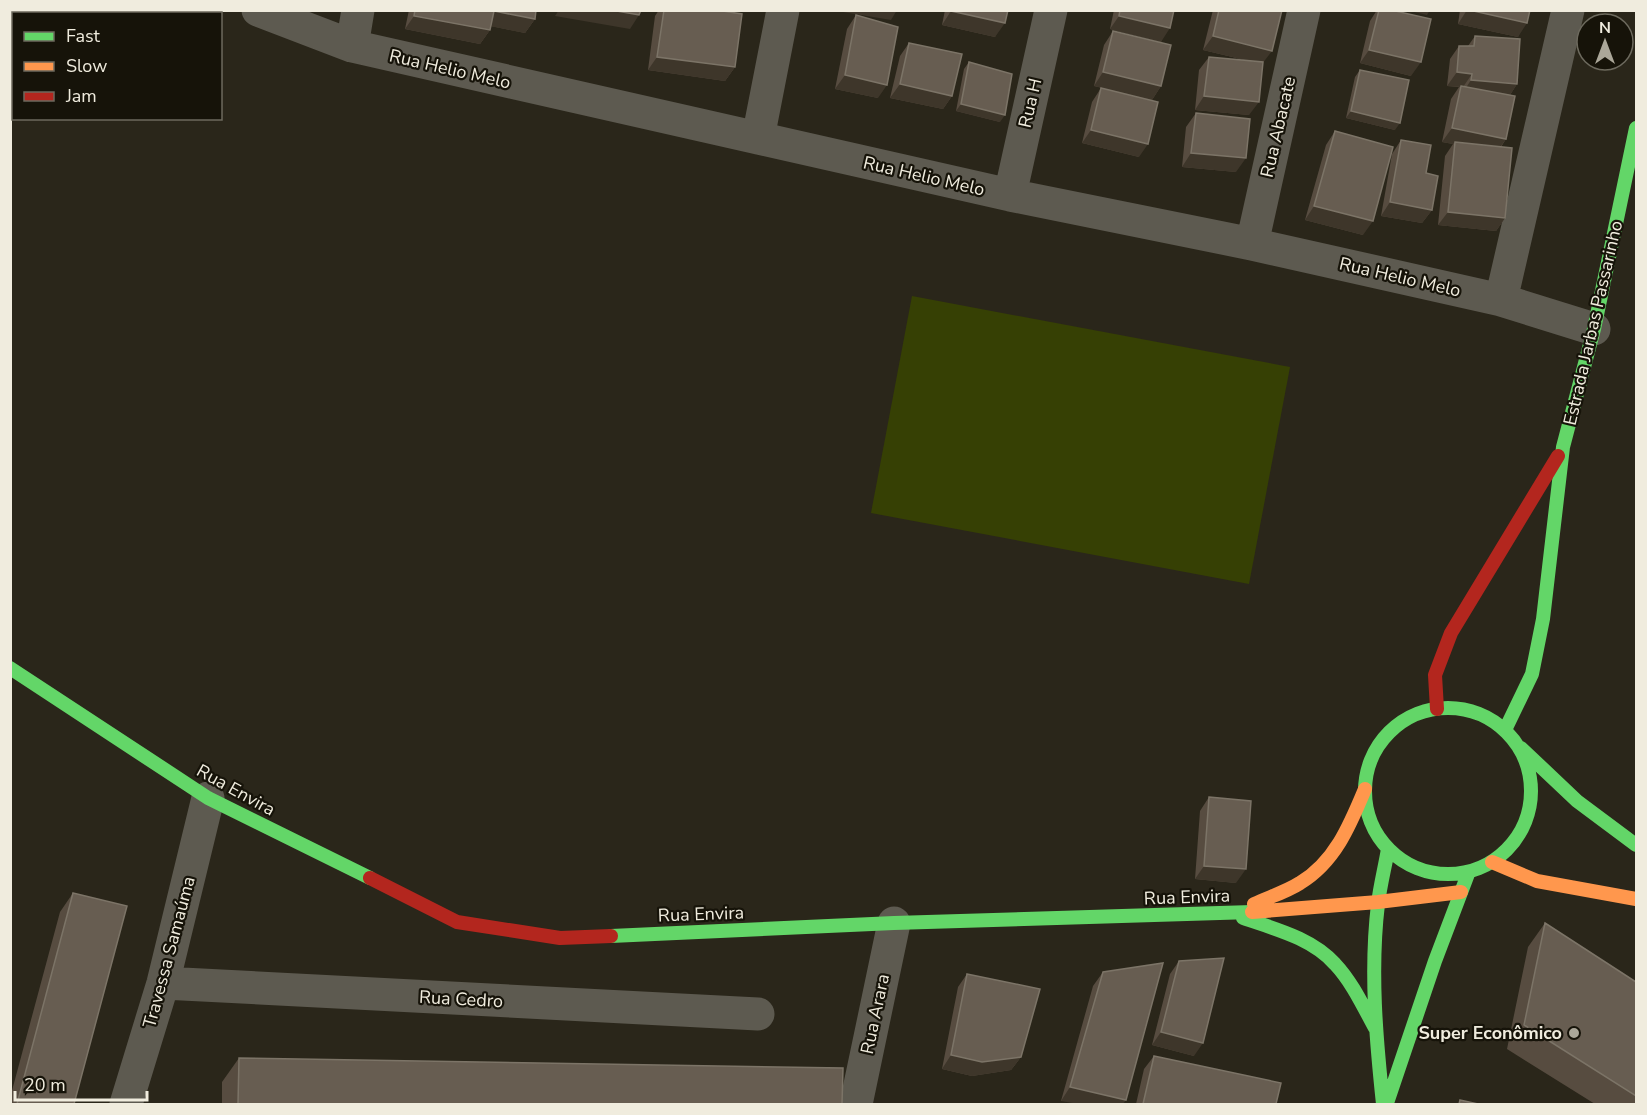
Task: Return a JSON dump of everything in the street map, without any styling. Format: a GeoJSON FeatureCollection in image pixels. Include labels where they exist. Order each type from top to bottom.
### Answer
{"type":"FeatureCollection","features":[{"type":"Feature","properties":{"kind":"street","name":"Rua Helio Melo"},"geometry":{"type":"LineString","coordinates":[[258,10],[352,46],[1010,195],[1252,244],[1502,300],[1594,329]]}},
{"type":"Feature","properties":{"kind":"street"},"geometry":{"type":"LineString","coordinates":[[352,46],[358,10]]}},
{"type":"Feature","properties":{"kind":"street"},"geometry":{"type":"LineString","coordinates":[[758,138],[783,10]]}},
{"type":"Feature","properties":{"kind":"street","name":"Rua H"},"geometry":{"type":"LineString","coordinates":[[1010,195],[1051,10]]}},
{"type":"Feature","properties":{"kind":"street","name":"Rua Abacate"},"geometry":{"type":"LineString","coordinates":[[1252,244],[1304,10]]}},
{"type":"Feature","properties":{"kind":"street"},"geometry":{"type":"LineString","coordinates":[[1502,300],[1568,10]]}},
{"type":"Feature","properties":{"kind":"street","name":"Estrada Jarbas Passarinho"},"geometry":{"type":"LineString","coordinates":[[1505,730],[1535,663],[1543,619],[1563,447],[1594,329],[1636,128]]}},
{"type":"Feature","properties":{"kind":"street","name":"Estrada Jarbas Passarinho"},"geometry":{"type":"LineString","coordinates":[[1437,709],[1434,675],[1451,633],[1563,447]]}},
{"type":"Feature","properties":{"kind":"street","name":"Rua Envira"},"geometry":{"type":"LineString","coordinates":[[10,668],[208,798],[458,922],[560,938],[894,923],[1233,914],[1378,902],[1461,892]]}},
{"type":"Feature","properties":{"kind":"street"},"geometry":{"type":"LineString","coordinates":[[1233,914],[1301,883],[1324,866],[1345,836],[1365,789],[1369,766],[1379,745],[1395,727],[1414,715],[1437,709],[1455,708],[1491,719],[1577,801],[1636,845]]}},
{"type":"Feature","properties":{"kind":"street"},"geometry":{"type":"LineString","coordinates":[[1365,789],[1367,811],[1375,831],[1388,849],[1401,860],[1416,868],[1434,873],[1451,875],[1468,873],[1492,862],[1513,844],[1527,821],[1532,794],[1529,767],[1516,742]]}},
{"type":"Feature","properties":{"kind":"street","name":"Travessa Samaúma"},"geometry":{"type":"LineString","coordinates":[[126,1104],[163,983],[208,798]]}},
{"type":"Feature","properties":{"kind":"street"},"geometry":{"type":"LineString","coordinates":[[1384,1104],[1376,1028],[1375,935],[1378,902],[1388,849]]}},
{"type":"Feature","properties":{"kind":"street"},"geometry":{"type":"LineString","coordinates":[[1492,862],[1538,880],[1636,899]]}},
{"type":"Feature","properties":{"kind":"street"},"geometry":{"type":"LineString","coordinates":[[1384,1104],[1434,961],[1468,873]]}},
{"type":"Feature","properties":{"kind":"street"},"geometry":{"type":"LineString","coordinates":[[1233,914],[1299,939],[1329,957],[1376,1028]]}},
{"type":"Feature","properties":{"kind":"street","name":"Rua Arara"},"geometry":{"type":"LineString","coordinates":[[856,1104],[894,923]]}},
{"type":"Feature","properties":{"kind":"street","name":"Rua Cedro"},"geometry":{"type":"LineString","coordinates":[[163,983],[758,1014]]}},
{"type":"Feature","properties":{"kind":"green space"},"geometry":{"type":"Polygon","coordinates":[[[912,296],[1290,367],[1249,584],[871,513],[912,296]]]}},
{"type":"Feature","properties":{"kind":"building"},"geometry":{"type":"Polygon","coordinates":[[[415,10],[536,10],[535,19],[494,11],[490,30],[414,16],[415,10]]]}},
{"type":"Feature","properties":{"kind":"building"},"geometry":{"type":"Polygon","coordinates":[[[611,10],[641,10],[639,15],[611,10]]]}},
{"type":"Feature","properties":{"kind":"building"},"geometry":{"type":"Polygon","coordinates":[[[664,10],[716,10],[742,14],[735,67],[657,57],[664,10]]]}},
{"type":"Feature","properties":{"kind":"building"},"geometry":{"type":"Polygon","coordinates":[[[952,10],[1008,10],[1005,23],[952,10]]]}},
{"type":"Feature","properties":{"kind":"building"},"geometry":{"type":"Polygon","coordinates":[[[1120,10],[1174,10],[1170,28],[1119,16],[1120,10]]]}},
{"type":"Feature","properties":{"kind":"building"},"geometry":{"type":"Polygon","coordinates":[[[1219,10],[1282,10],[1272,51],[1213,36],[1219,10]]]}},
{"type":"Feature","properties":{"kind":"building"},"geometry":{"type":"Polygon","coordinates":[[[1379,10],[1391,10],[1431,19],[1421,62],[1369,50],[1379,10]]]}},
{"type":"Feature","properties":{"kind":"building"},"geometry":{"type":"Polygon","coordinates":[[[1469,10],[1530,10],[1527,23],[1469,10]]]}},
{"type":"Feature","properties":{"kind":"building"},"geometry":{"type":"Polygon","coordinates":[[[856,15],[898,27],[887,85],[845,75],[856,15]]]}},
{"type":"Feature","properties":{"kind":"building"},"geometry":{"type":"Polygon","coordinates":[[[1113,31],[1171,45],[1161,86],[1103,72],[1113,31]]]}},
{"type":"Feature","properties":{"kind":"building"},"geometry":{"type":"Polygon","coordinates":[[[1475,36],[1520,39],[1517,84],[1471,80],[1472,74],[1457,72],[1459,46],[1474,46],[1475,36]]]}},
{"type":"Feature","properties":{"kind":"building"},"geometry":{"type":"Polygon","coordinates":[[[909,43],[962,54],[952,96],[900,84],[909,43]]]}},
{"type":"Feature","properties":{"kind":"building"},"geometry":{"type":"Polygon","coordinates":[[[1209,57],[1263,62],[1259,102],[1204,96],[1209,57]]]}},
{"type":"Feature","properties":{"kind":"building"},"geometry":{"type":"Polygon","coordinates":[[[969,62],[1012,74],[1005,115],[961,104],[969,62]]]}},
{"type":"Feature","properties":{"kind":"building"},"geometry":{"type":"Polygon","coordinates":[[[1360,70],[1409,80],[1400,123],[1351,111],[1360,70]]]}},
{"type":"Feature","properties":{"kind":"building"},"geometry":{"type":"Polygon","coordinates":[[[1461,86],[1515,96],[1506,139],[1452,128],[1461,86]]]}},
{"type":"Feature","properties":{"kind":"building"},"geometry":{"type":"Polygon","coordinates":[[[1101,88],[1158,102],[1148,144],[1091,130],[1101,88]]]}},
{"type":"Feature","properties":{"kind":"building"},"geometry":{"type":"Polygon","coordinates":[[[1196,113],[1250,119],[1246,158],[1191,153],[1196,113]]]}},
{"type":"Feature","properties":{"kind":"building"},"geometry":{"type":"Polygon","coordinates":[[[1335,131],[1393,147],[1373,221],[1314,206],[1335,131]]]}},
{"type":"Feature","properties":{"kind":"building"},"geometry":{"type":"Polygon","coordinates":[[[1401,140],[1431,145],[1426,173],[1438,176],[1432,210],[1390,202],[1401,140]]]}},
{"type":"Feature","properties":{"kind":"building"},"geometry":{"type":"Polygon","coordinates":[[[1455,142],[1512,148],[1505,218],[1448,212],[1455,142]]]}},
{"type":"Feature","properties":{"kind":"building"},"geometry":{"type":"Polygon","coordinates":[[[1209,797],[1251,801],[1246,869],[1204,866],[1209,797]]]}},
{"type":"Feature","properties":{"kind":"building"},"geometry":{"type":"Polygon","coordinates":[[[73,893],[127,906],[74,1104],[17,1104],[73,893]]]}},
{"type":"Feature","properties":{"kind":"building","name":"Super Econômico"},"geometry":{"type":"Polygon","coordinates":[[[1545,923],[1636,982],[1636,1096],[1524,1025],[1545,923]]]}},
{"type":"Feature","properties":{"kind":"building"},"geometry":{"type":"Polygon","coordinates":[[[1224,958],[1203,1043],[1161,1032],[1179,961],[1224,958]]]}},
{"type":"Feature","properties":{"kind":"building"},"geometry":{"type":"Polygon","coordinates":[[[1163,963],[1126,1100],[1070,1087],[1103,972],[1163,963]]]}},
{"type":"Feature","properties":{"kind":"building"},"geometry":{"type":"Polygon","coordinates":[[[967,974],[1040,989],[1021,1057],[982,1062],[951,1055],[967,974]]]}},
{"type":"Feature","properties":{"kind":"building"},"geometry":{"type":"Polygon","coordinates":[[[1154,1056],[1281,1083],[1276,1104],[1143,1104],[1154,1056]]]}},
{"type":"Feature","properties":{"kind":"building"},"geometry":{"type":"Polygon","coordinates":[[[239,1058],[843,1068],[842,1104],[238,1104],[239,1058]]]}},
{"type":"Feature","properties":{"kind":"building"},"geometry":{"type":"Polygon","coordinates":[[[1460,1100],[1478,1104],[1459,1104],[1460,1100]]]}},
{"type":"Feature","properties":{"kind":"traffic: fast"},"geometry":{"type":"LineString","coordinates":[[1505,730],[1532,674],[1543,619],[1563,447],[1594,329],[1636,128]]}},
{"type":"Feature","properties":{"kind":"traffic: fast"},"geometry":{"type":"LineString","coordinates":[[10,668],[208,798],[370,878]]}},
{"type":"Feature","properties":{"kind":"traffic: fast"},"geometry":{"type":"LineString","coordinates":[[1448,708],[1480,714],[1507,732],[1525,759],[1531,791],[1525,823],[1507,850],[1480,868],[1448,874],[1416,868],[1389,850],[1371,823],[1365,791],[1371,759],[1389,732],[1416,714],[1448,708]]}},
{"type":"Feature","properties":{"kind":"traffic: fast"},"geometry":{"type":"LineString","coordinates":[[1521,748],[1577,801],[1636,845]]}},
{"type":"Feature","properties":{"kind":"traffic: fast"},"geometry":{"type":"LineString","coordinates":[[1383,1104],[1376,1029],[1374,954],[1378,904],[1388,849]]}},
{"type":"Feature","properties":{"kind":"traffic: fast"},"geometry":{"type":"LineString","coordinates":[[1387,1103],[1435,961],[1468,874]]}},
{"type":"Feature","properties":{"kind":"traffic: fast"},"geometry":{"type":"LineString","coordinates":[[611,936],[894,923],[1252,912]]}},
{"type":"Feature","properties":{"kind":"traffic: fast"},"geometry":{"type":"LineString","coordinates":[[1243,918],[1292,935],[1326,955],[1347,978],[1375,1028]]}},
{"type":"Feature","properties":{"kind":"traffic: slow"},"geometry":{"type":"LineString","coordinates":[[1254,904],[1295,886],[1323,865],[1340,842],[1365,789]]}},
{"type":"Feature","properties":{"kind":"traffic: slow"},"geometry":{"type":"LineString","coordinates":[[1492,862],[1537,881],[1636,899]]}},
{"type":"Feature","properties":{"kind":"traffic: slow"},"geometry":{"type":"LineString","coordinates":[[1252,912],[1378,902],[1461,892]]}},
{"type":"Feature","properties":{"kind":"traffic: jam"},"geometry":{"type":"LineString","coordinates":[[1437,709],[1435,675],[1451,633],[1558,456]]}},
{"type":"Feature","properties":{"kind":"traffic: jam"},"geometry":{"type":"LineString","coordinates":[[370,878],[457,922],[560,938],[611,936]]}},
{"type":"Feature","properties":{"kind":"place","name":"Super Econômico"},"geometry":{"type":"Point","coordinates":[1574,1033]}}]}
